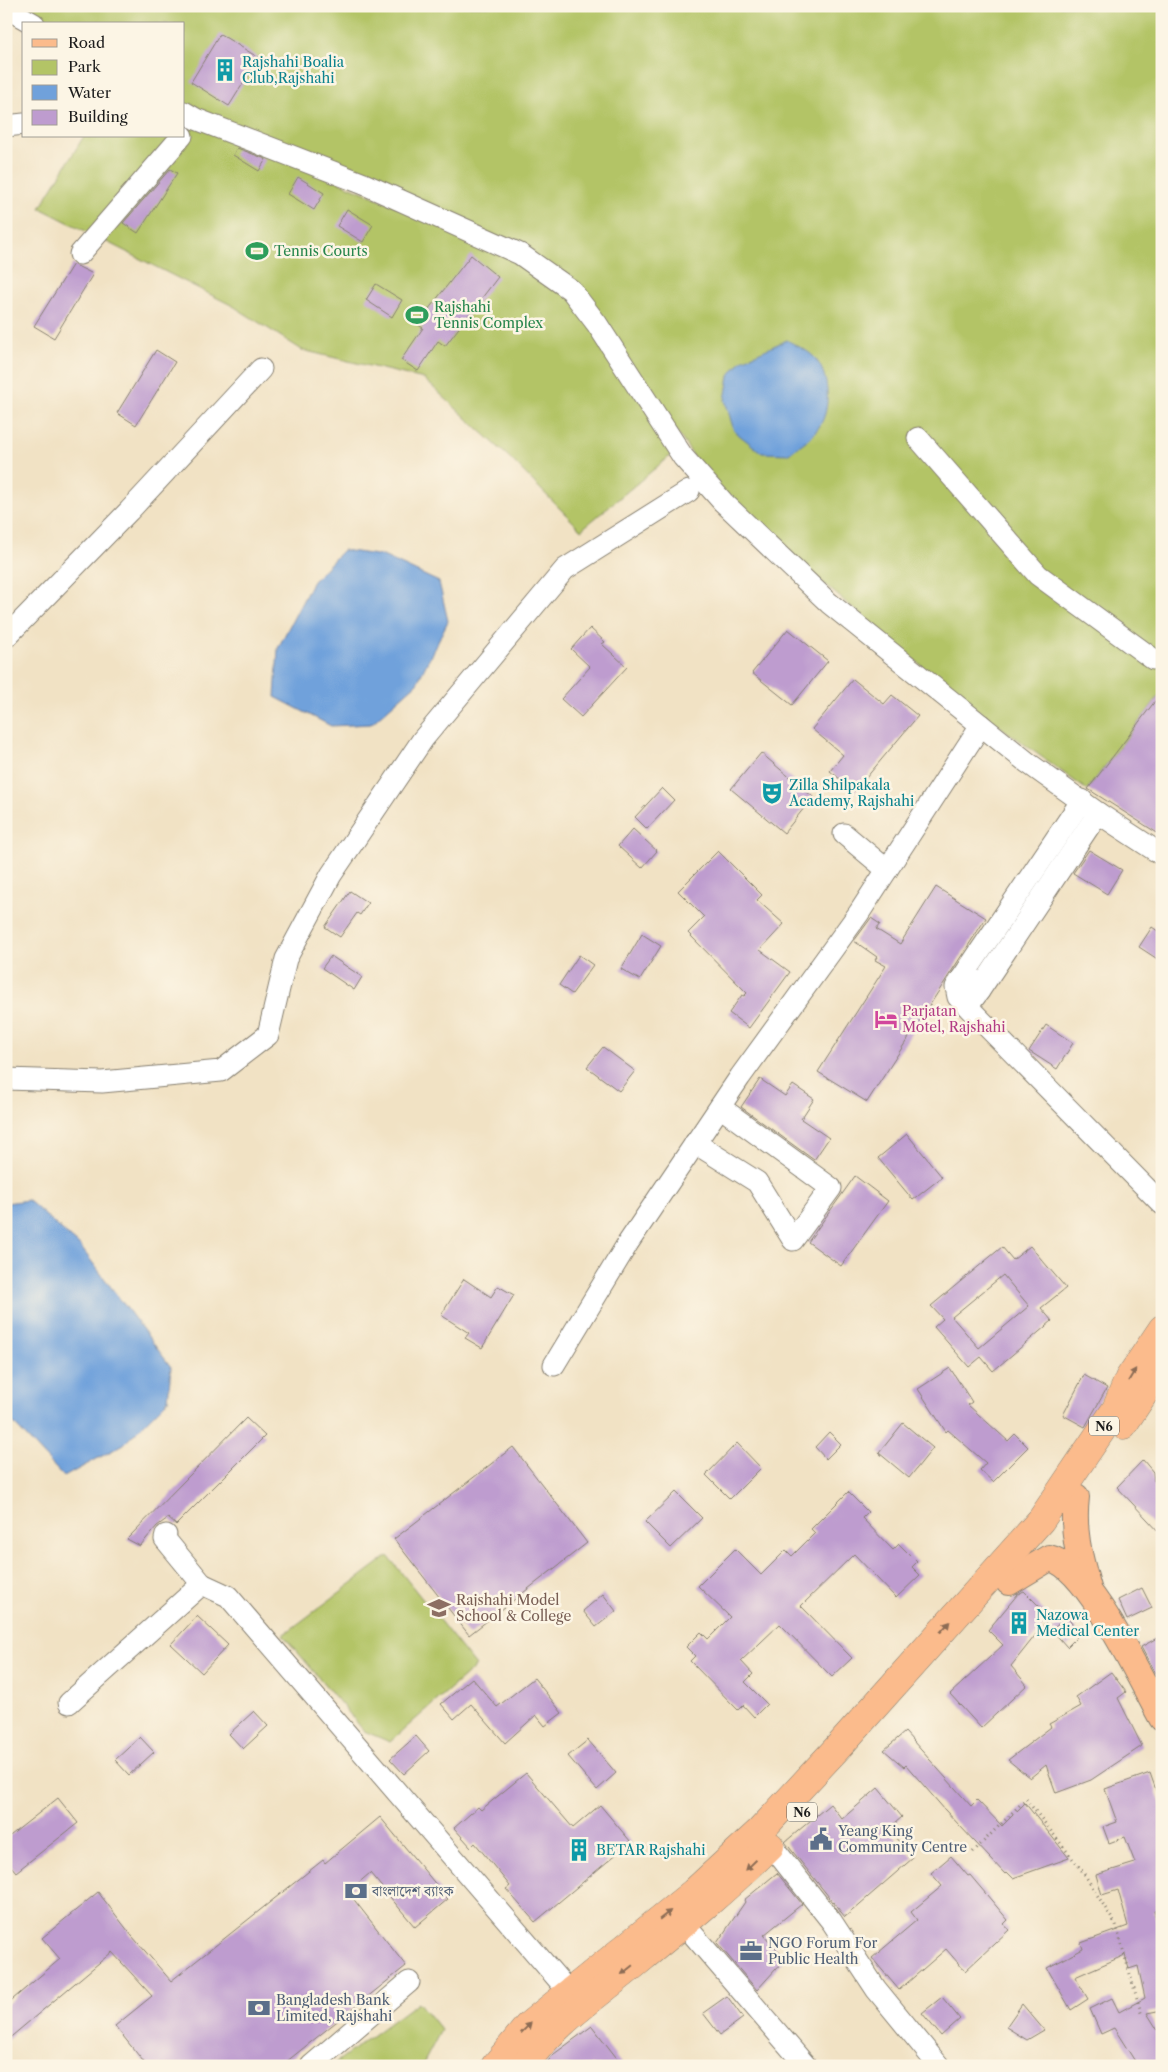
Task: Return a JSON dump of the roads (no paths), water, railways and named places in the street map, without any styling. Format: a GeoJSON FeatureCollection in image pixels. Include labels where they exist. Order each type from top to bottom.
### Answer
{"type":"FeatureCollection","features":[{"type":"Feature","properties":{"kind":"highway","name":"N6"},"geometry":{"type":"LineString","coordinates":[[495,2066],[528,2026],[694,1892],[760,1831],[867,1715],[1041,1520],[1116,1409],[1129,1378],[1162,1329]]}},
{"type":"Feature","properties":{"kind":"highway","name":"N6"},"geometry":{"type":"LineString","coordinates":[[524,2066],[545,2040],[583,2006],[730,1886],[771,1845],[1054,1530],[1162,1366]]}},
{"type":"Feature","properties":{"kind":"main road"},"geometry":{"type":"LineString","coordinates":[[1076,1497],[1075,1536],[1089,1589],[1162,1718]]}},
{"type":"Feature","properties":{"kind":"main road"},"geometry":{"type":"LineString","coordinates":[[1009,1582],[1049,1558],[1056,1559],[1089,1589]]}},
{"type":"Feature","properties":{"kind":"street"},"geometry":{"type":"LineString","coordinates":[[6,8],[30,22]]}},
{"type":"Feature","properties":{"kind":"street"},"geometry":{"type":"LineString","coordinates":[[6,126],[22,124]]}},
{"type":"Feature","properties":{"kind":"street"},"geometry":{"type":"LineString","coordinates":[[186,125],[364,184],[520,254],[571,290],[597,324],[683,457],[723,502],[829,603],[1028,763],[1162,855]]}},
{"type":"Feature","properties":{"kind":"street"},"geometry":{"type":"LineString","coordinates":[[80,254],[175,138]]}},
{"type":"Feature","properties":{"kind":"street"},"geometry":{"type":"LineString","coordinates":[[6,637],[129,511],[261,369]]}},
{"type":"Feature","properties":{"kind":"street"},"geometry":{"type":"LineString","coordinates":[[918,438],[1038,575],[1153,659]]}},
{"type":"Feature","properties":{"kind":"street"},"geometry":{"type":"LineString","coordinates":[[6,1079],[102,1082],[220,1071],[268,1035],[286,959],[331,874],[423,739],[564,569],[689,491]]}},
{"type":"Feature","properties":{"kind":"street"},"geometry":{"type":"LineString","coordinates":[[554,1365],[628,1243],[720,1107],[859,914],[981,725]]}},
{"type":"Feature","properties":{"kind":"street"},"geometry":{"type":"LineString","coordinates":[[1090,807],[966,989],[1162,1204]]}},
{"type":"Feature","properties":{"kind":"street"},"geometry":{"type":"LineString","coordinates":[[844,834],[887,870]]}},
{"type":"Feature","properties":{"kind":"street"},"geometry":{"type":"LineString","coordinates":[[695,1143],[757,1182],[793,1240],[831,1188],[720,1107]]}},
{"type":"Feature","properties":{"kind":"street"},"geometry":{"type":"LineString","coordinates":[[166,1535],[164,1539],[202,1584],[228,1596],[569,1992]]}},
{"type":"Feature","properties":{"kind":"street"},"geometry":{"type":"LineString","coordinates":[[69,1703],[202,1584]]}},
{"type":"Feature","properties":{"kind":"street"},"geometry":{"type":"LineString","coordinates":[[771,1845],[832,1922],[876,1989],[939,2066]]}},
{"type":"Feature","properties":{"kind":"street"},"geometry":{"type":"LineString","coordinates":[[684,1924],[806,2066]]}},
{"type":"Feature","properties":{"kind":"street"},"geometry":{"type":"LineString","coordinates":[[311,2066],[410,1982]]}},
{"type":"Feature","properties":{"kind":"water"},"geometry":{"type":"Polygon","coordinates":[[[787,340],[813,356],[819,364],[826,383],[827,404],[825,414],[813,434],[789,454],[762,453],[734,431],[725,400],[729,376],[742,360],[787,340]]]}},
{"type":"Feature","properties":{"kind":"water"},"geometry":{"type":"Polygon","coordinates":[[[343,550],[383,556],[439,582],[448,621],[417,683],[371,724],[331,726],[275,697],[278,648],[313,581],[343,550]]]}},
{"type":"Feature","properties":{"kind":"water"},"geometry":{"type":"Polygon","coordinates":[[[28,1200],[80,1246],[171,1367],[168,1400],[124,1444],[64,1477],[6,1415],[6,1203],[28,1200]]]}},
{"type":"Feature","properties":{"kind":"place","name":"Rajshahi Boalia Club,Rajshahi"},"geometry":{"type":"Point","coordinates":[225,70]}},
{"type":"Feature","properties":{"kind":"place","name":"Tennis Courts"},"geometry":{"type":"Point","coordinates":[257,251]}},
{"type":"Feature","properties":{"kind":"place","name":"Rajshahi Tennis Complex"},"geometry":{"type":"Point","coordinates":[417,315]}},
{"type":"Feature","properties":{"kind":"place","name":"Zilla Shilpakala Academy, Rajshahi"},"geometry":{"type":"Point","coordinates":[772,793]}},
{"type":"Feature","properties":{"kind":"place","name":"Parjatan Motel, Rajshahi"},"geometry":{"type":"Point","coordinates":[886,1019]}},
{"type":"Feature","properties":{"kind":"place","name":"Rajshahi Model School & College"},"geometry":{"type":"Point","coordinates":[439,1608]}},
{"type":"Feature","properties":{"kind":"place","name":"Nazowa Medical Center"},"geometry":{"type":"Point","coordinates":[1019,1623]}},
{"type":"Feature","properties":{"kind":"place","name":"Yeang King Community Centre"},"geometry":{"type":"Point","coordinates":[821,1839]}},
{"type":"Feature","properties":{"kind":"place","name":"BETAR Rajshahi"},"geometry":{"type":"Point","coordinates":[579,1850]}},
{"type":"Feature","properties":{"kind":"place","name":"বাংলাদেশ ব্যাংক"},"geometry":{"type":"Point","coordinates":[356,1891]}},
{"type":"Feature","properties":{"kind":"place","name":"NGO Forum For Public Health"},"geometry":{"type":"Point","coordinates":[751,1951]}},
{"type":"Feature","properties":{"kind":"place","name":"Bangladesh Bank Limited, Rajshahi"},"geometry":{"type":"Point","coordinates":[259,2008]}}]}
